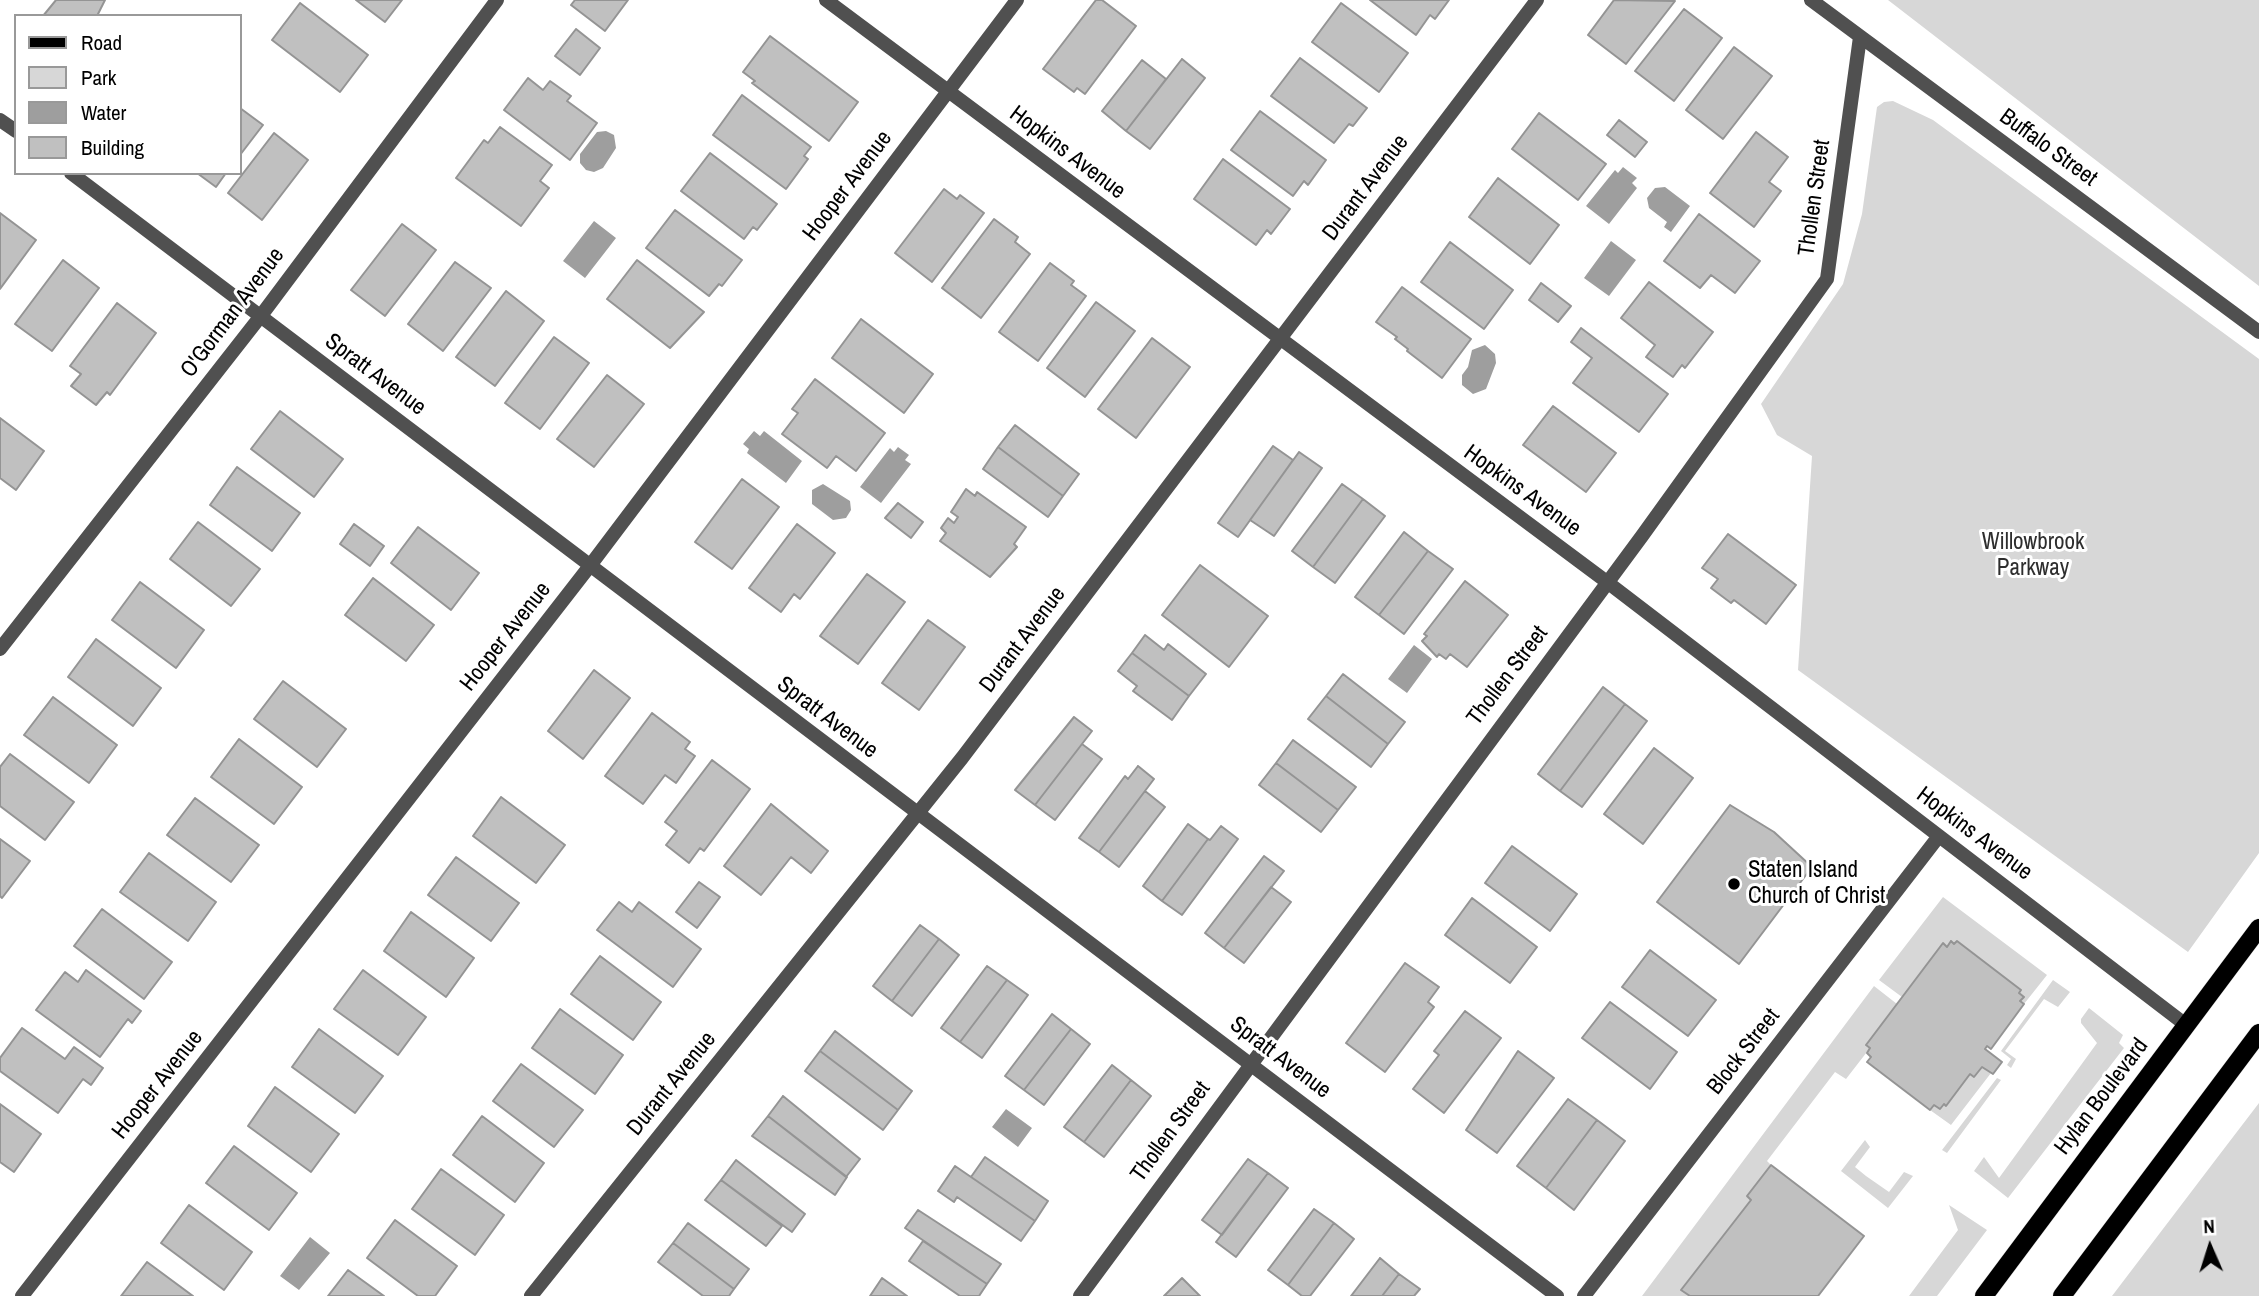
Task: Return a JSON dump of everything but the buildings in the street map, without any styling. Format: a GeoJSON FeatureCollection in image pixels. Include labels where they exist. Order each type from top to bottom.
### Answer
{"type":"FeatureCollection","features":[{"type":"Feature","properties":{"kind":"main road","name":"Hylan Boulevard"},"geometry":{"type":"LineString","coordinates":[[1984,1296],[2259,928]]}},
{"type":"Feature","properties":{"kind":"main road"},"geometry":{"type":"LineString","coordinates":[[2062,1296],[2259,1033]]}},
{"type":"Feature","properties":{"kind":"street","name":"O'Gorman Avenue"},"geometry":{"type":"LineString","coordinates":[[0,649],[260,317],[497,0]]}},
{"type":"Feature","properties":{"kind":"street","name":"Hopkins Avenue"},"geometry":{"type":"LineString","coordinates":[[826,0],[1278,340],[1607,582],[2186,1025]]}},
{"type":"Feature","properties":{"kind":"street","name":"Hooper Avenue"},"geometry":{"type":"LineString","coordinates":[[22,1296],[589,567],[1017,0]]}},
{"type":"Feature","properties":{"kind":"street","name":"Durant Avenue"},"geometry":{"type":"LineString","coordinates":[[531,1296],[962,758],[1537,0]]}},
{"type":"Feature","properties":{"kind":"street","name":"Buffalo Street"},"geometry":{"type":"LineString","coordinates":[[1811,0],[2259,332]]}},
{"type":"Feature","properties":{"kind":"street","name":"Thollen Street"},"geometry":{"type":"LineString","coordinates":[[1080,1296],[1827,279],[1860,37]]}},
{"type":"Feature","properties":{"kind":"street","name":"Spratt Avenue"},"geometry":{"type":"LineString","coordinates":[[74,175],[1557,1296]]}},
{"type":"Feature","properties":{"kind":"street","name":"Block Street"},"geometry":{"type":"LineString","coordinates":[[1584,1296],[1939,836]]}},
{"type":"Feature","properties":{"kind":"green space"},"geometry":{"type":"Polygon","coordinates":[[[1888,0],[2259,0],[2259,286],[1888,0]]]}},
{"type":"Feature","properties":{"kind":"green space","name":"Willowbrook Parkway"},"geometry":{"type":"Polygon","coordinates":[[[1893,101],[1933,120],[2259,359],[2259,853],[2188,952],[1798,670],[1812,456],[1777,435],[1761,404],[1843,284],[1862,214],[1877,107],[1884,102],[1893,101]]]}},
{"type":"Feature","properties":{"kind":"green space"},"geometry":{"type":"Polygon","coordinates":[[[1943,897],[2047,975],[2024,1004],[2020,1001],[2024,997],[2019,993],[2021,990],[1957,941],[1954,944],[1951,941],[1947,947],[1942,944],[1902,997],[1879,980],[1943,897]]]}},
{"type":"Feature","properties":{"kind":"green space"},"geometry":{"type":"Polygon","coordinates":[[[2053,980],[2070,992],[2058,1007],[2044,999],[2005,1051],[2016,1059],[2011,1068],[2007,1065],[2011,1059],[2001,1051],[2053,980]]]}},
{"type":"Feature","properties":{"kind":"green space"},"geometry":{"type":"Polygon","coordinates":[[[1874,986],[1897,1004],[1866,1045],[1870,1048],[1846,1079],[1835,1072],[1767,1161],[1771,1165],[1747,1196],[1751,1200],[1682,1289],[1690,1296],[1642,1296],[1874,986]]]}},
{"type":"Feature","properties":{"kind":"green space"},"geometry":{"type":"Polygon","coordinates":[[[2089,1008],[2123,1035],[2119,1043],[2124,1048],[2008,1198],[1974,1171],[1984,1157],[1999,1178],[2097,1043],[2081,1023],[2089,1008]]]}},
{"type":"Feature","properties":{"kind":"green space"},"geometry":{"type":"Polygon","coordinates":[[[1982,1067],[1991,1073],[1951,1125],[1930,1110],[1934,1105],[1946,1105],[1970,1074],[1974,1077],[1982,1067]]]}},
{"type":"Feature","properties":{"kind":"green space"},"geometry":{"type":"Polygon","coordinates":[[[1997,1078],[2001,1080],[1947,1153],[1942,1150],[1997,1078]]]}},
{"type":"Feature","properties":{"kind":"green space"},"geometry":{"type":"Polygon","coordinates":[[[2259,1103],[2259,1296],[2112,1296],[2220,1154],[2259,1103]]]}},
{"type":"Feature","properties":{"kind":"green space"},"geometry":{"type":"Polygon","coordinates":[[[1865,1140],[1870,1147],[1855,1167],[1866,1176],[1889,1192],[1904,1172],[1913,1176],[1888,1208],[1841,1171],[1865,1140]]]}},
{"type":"Feature","properties":{"kind":"green space"},"geometry":{"type":"Polygon","coordinates":[[[1949,1205],[1987,1230],[1937,1296],[1909,1296],[1958,1230],[1949,1205]]]}},
{"type":"Feature","properties":{"kind":"water"},"geometry":{"type":"Polygon","coordinates":[[[606,131],[614,135],[616,148],[603,168],[594,172],[586,170],[580,163],[580,154],[597,132],[606,131]]]}},
{"type":"Feature","properties":{"kind":"water"},"geometry":{"type":"Polygon","coordinates":[[[1623,167],[1637,178],[1632,183],[1637,188],[1609,224],[1586,206],[1615,170],[1618,173],[1623,167]]]}},
{"type":"Feature","properties":{"kind":"water"},"geometry":{"type":"Polygon","coordinates":[[[1665,187],[1690,206],[1671,232],[1664,227],[1667,222],[1649,208],[1647,198],[1655,188],[1665,187]]]}},
{"type":"Feature","properties":{"kind":"water"},"geometry":{"type":"Polygon","coordinates":[[[594,221],[616,238],[585,278],[563,261],[594,221]]]}},
{"type":"Feature","properties":{"kind":"water"},"geometry":{"type":"Polygon","coordinates":[[[1611,241],[1636,260],[1609,296],[1584,278],[1611,241]]]}},
{"type":"Feature","properties":{"kind":"water"},"geometry":{"type":"Polygon","coordinates":[[[1485,345],[1495,354],[1496,363],[1486,389],[1473,394],[1462,385],[1462,375],[1468,367],[1472,350],[1485,345]]]}},
{"type":"Feature","properties":{"kind":"water"},"geometry":{"type":"Polygon","coordinates":[[[754,431],[760,436],[764,431],[802,461],[786,483],[747,453],[749,449],[743,444],[754,431]]]}},
{"type":"Feature","properties":{"kind":"water"},"geometry":{"type":"Polygon","coordinates":[[[898,447],[909,455],[905,460],[911,464],[881,503],[860,487],[890,448],[894,452],[898,447]]]}},
{"type":"Feature","properties":{"kind":"water"},"geometry":{"type":"Polygon","coordinates":[[[823,484],[850,501],[851,510],[846,518],[833,520],[812,504],[812,490],[823,484]]]}},
{"type":"Feature","properties":{"kind":"water"},"geometry":{"type":"Polygon","coordinates":[[[1414,645],[1432,659],[1407,693],[1388,679],[1414,645]]]}},
{"type":"Feature","properties":{"kind":"water"},"geometry":{"type":"Polygon","coordinates":[[[1006,1109],[1032,1128],[1018,1147],[992,1127],[1006,1109]]]}},
{"type":"Feature","properties":{"kind":"water"},"geometry":{"type":"Polygon","coordinates":[[[310,1237],[330,1253],[299,1290],[280,1276],[310,1237]]]}},
{"type":"Feature","properties":{"kind":"place","name":"Staten Island Church of Christ"},"geometry":{"type":"Point","coordinates":[1734,884]}}]}
